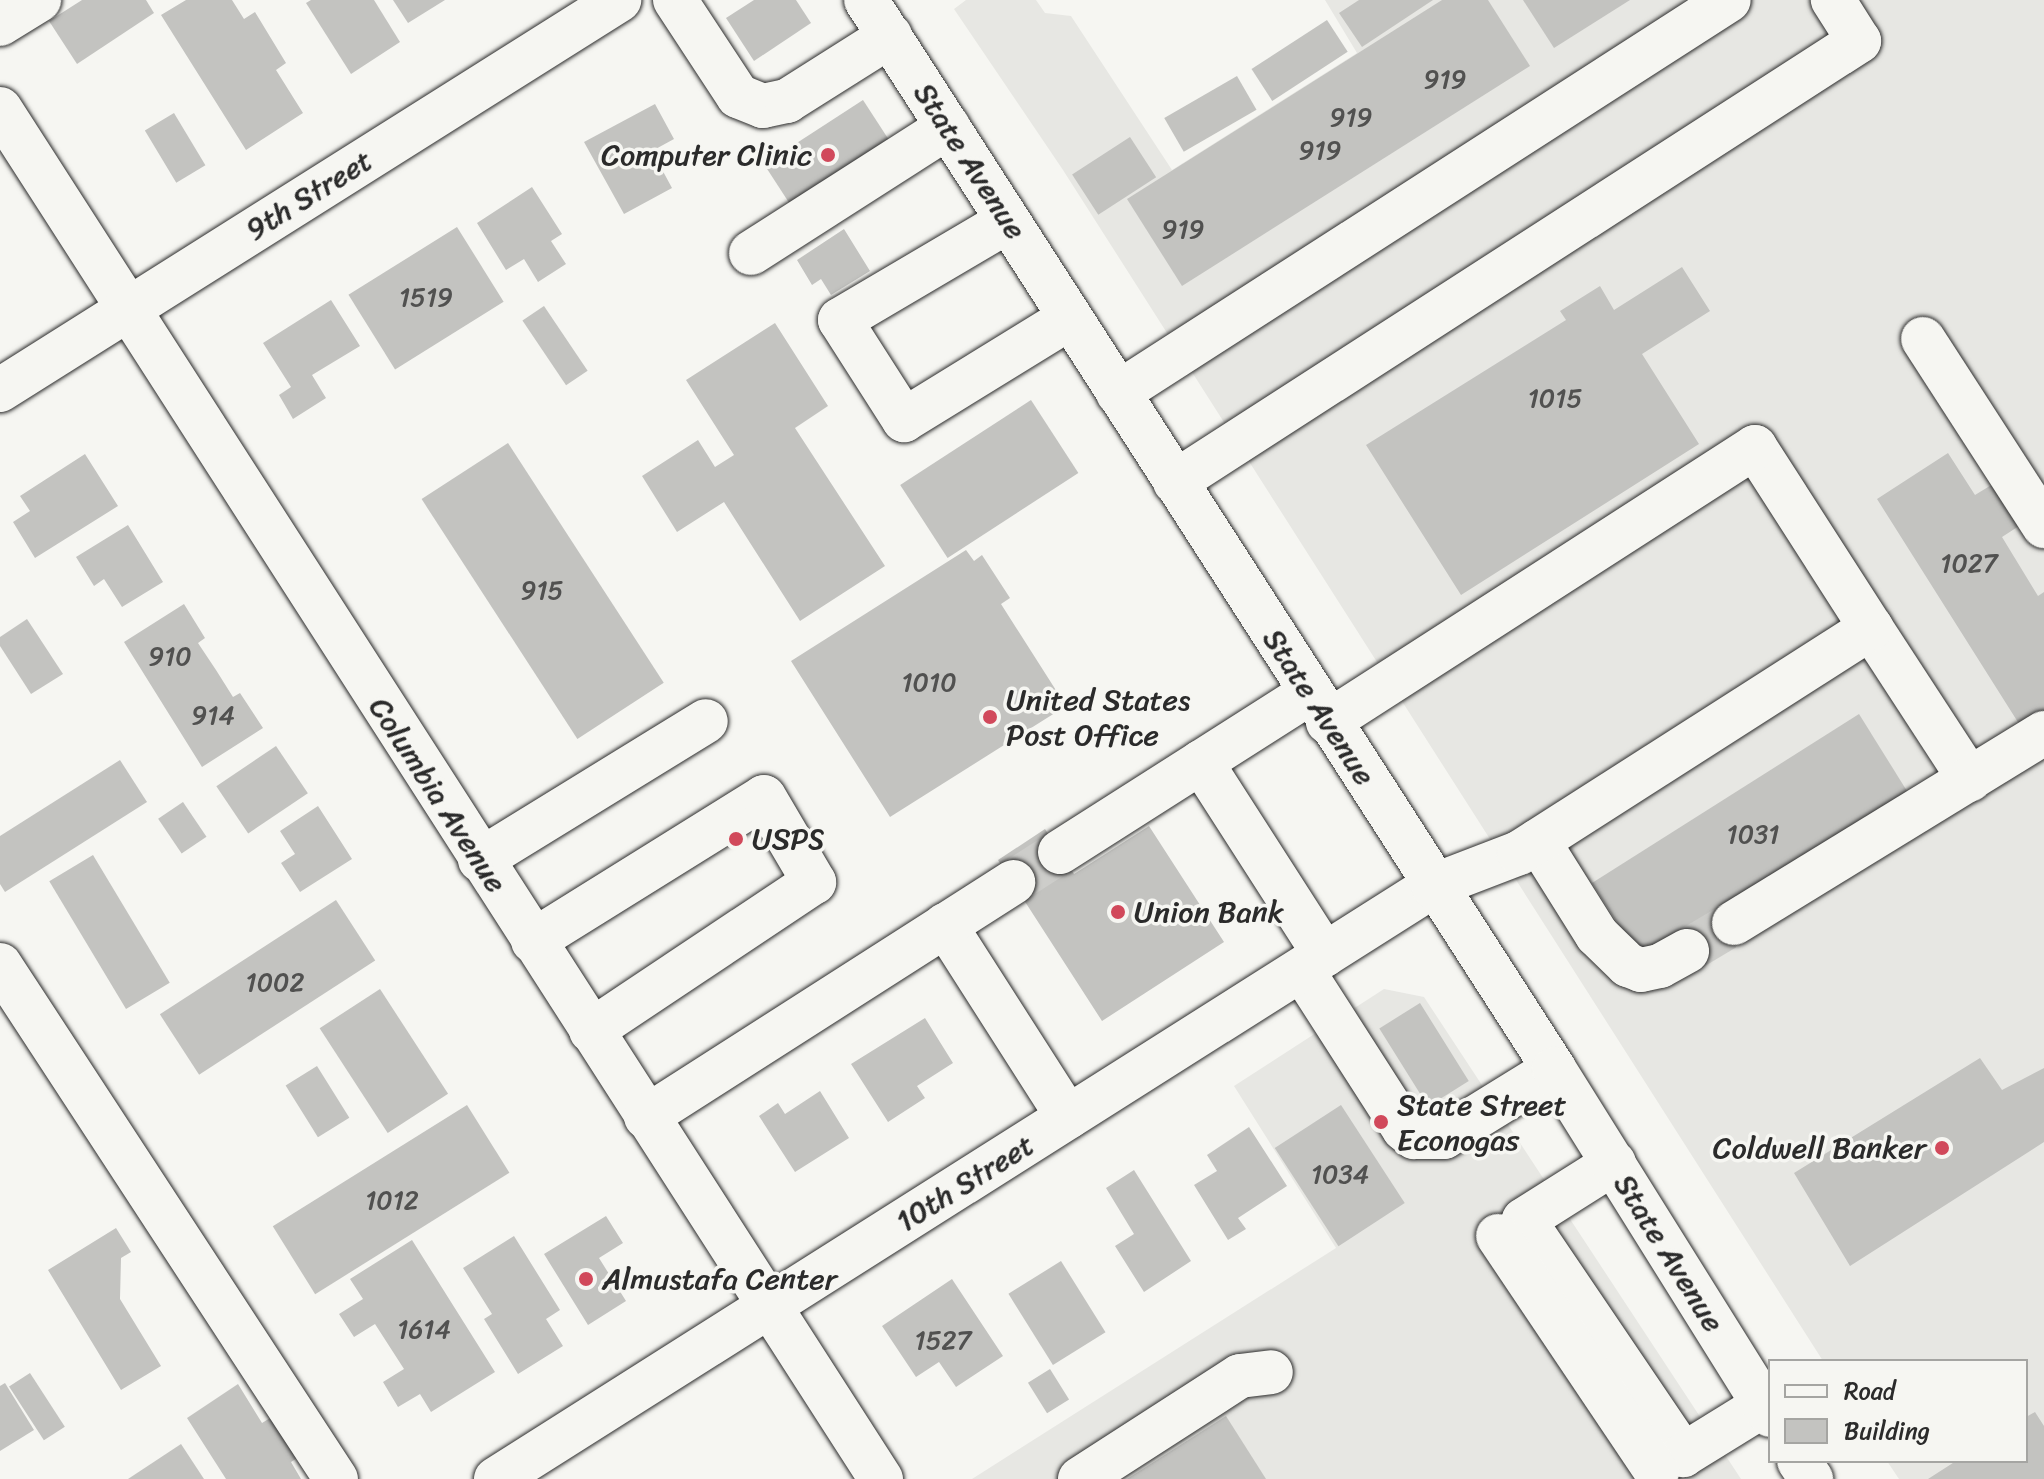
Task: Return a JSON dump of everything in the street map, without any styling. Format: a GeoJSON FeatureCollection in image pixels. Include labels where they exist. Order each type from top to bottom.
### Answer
{"type":"FeatureCollection","features":[{"type":"Feature","properties":{"kind":"street"},"geometry":{"type":"LineString","coordinates":[[0,24],[39,0]]}},
{"type":"Feature","properties":{"kind":"street"},"geometry":{"type":"LineString","coordinates":[[675,0],[738,96],[763,106],[787,101],[890,36]]}},
{"type":"Feature","properties":{"kind":"street","name":"State Avenue"},"geometry":{"type":"LineString","coordinates":[[866,0],[1433,886],[1554,1069],[1767,1410]]}},
{"type":"Feature","properties":{"kind":"street"},"geometry":{"type":"LineString","coordinates":[[1118,393],[1729,0]]}},
{"type":"Feature","properties":{"kind":"street"},"geometry":{"type":"LineString","coordinates":[[1175,482],[1859,41],[1833,0]]}},
{"type":"Feature","properties":{"kind":"street","name":"9th Street"},"geometry":{"type":"LineString","coordinates":[[0,390],[609,2]]}},
{"type":"Feature","properties":{"kind":"street","name":"Columbia Avenue"},"geometry":{"type":"LineString","coordinates":[[0,109],[480,860],[881,1479]]}},
{"type":"Feature","properties":{"kind":"street"},"geometry":{"type":"LineString","coordinates":[[751,253],[948,127]]}},
{"type":"Feature","properties":{"kind":"street"},"geometry":{"type":"LineString","coordinates":[[1008,221],[840,320],[896,408],[904,420],[1070,318]]}},
{"type":"Feature","properties":{"kind":"street"},"geometry":{"type":"LineString","coordinates":[[1923,339],[2044,526]]}},
{"type":"Feature","properties":{"kind":"street"},"geometry":{"type":"LineString","coordinates":[[1060,852],[1201,762],[1319,707],[1755,447],[1970,780]]}},
{"type":"Feature","properties":{"kind":"street","name":"10th Street"},"geometry":{"type":"LineString","coordinates":[[496,1479],[1433,886],[1538,841],[1871,628]]}},
{"type":"Feature","properties":{"kind":"street"},"geometry":{"type":"LineString","coordinates":[[480,860],[706,721]]}},
{"type":"Feature","properties":{"kind":"street"},"geometry":{"type":"LineString","coordinates":[[1734,923],[2044,733]]}},
{"type":"Feature","properties":{"kind":"street"},"geometry":{"type":"LineString","coordinates":[[1201,762],[1404,1129],[1414,1137],[1444,1137],[1554,1069]]}},
{"type":"Feature","properties":{"kind":"street"},"geometry":{"type":"LineString","coordinates":[[533,941],[764,797],[814,882],[591,1031]]}},
{"type":"Feature","properties":{"kind":"street"},"geometry":{"type":"LineString","coordinates":[[1538,841],[1597,935],[1628,965],[1641,970],[1660,966],[1687,951]]}},
{"type":"Feature","properties":{"kind":"street"},"geometry":{"type":"LineString","coordinates":[[646,1117],[1013,882]]}},
{"type":"Feature","properties":{"kind":"street"},"geometry":{"type":"LineString","coordinates":[[945,925],[1068,1117]]}},
{"type":"Feature","properties":{"kind":"street"},"geometry":{"type":"LineString","coordinates":[[0,965],[336,1479]]}},
{"type":"Feature","properties":{"kind":"street"},"geometry":{"type":"LineString","coordinates":[[1614,1163],[1511,1228],[1670,1464],[1767,1410]]}},
{"type":"Feature","properties":{"kind":"street"},"geometry":{"type":"LineString","coordinates":[[1080,1479],[1240,1376],[1271,1372]]}},
{"type":"Feature","properties":{"kind":"shaded area"},"geometry":{"type":"Polygon","coordinates":[[[966,0],[1036,0],[1045,13],[1071,16],[1172,170],[1357,53],[1325,0],[2044,0],[2044,1479],[1899,1479],[1888,1463],[2028,1463],[2028,1359],[1822,1359],[1063,170],[954,9],[966,0]]]}},
{"type":"Feature","properties":{"kind":"shaded area"},"geometry":{"type":"Polygon","coordinates":[[[1384,989],[1424,997],[1741,1479],[972,1479],[1336,1248],[1234,1086],[1384,989]]]}},
{"type":"Feature","properties":{"kind":"building"},"geometry":{"type":"Polygon","coordinates":[[[82,0],[146,0],[154,13],[77,64],[49,21],[82,0]]]}},
{"type":"Feature","properties":{"kind":"building"},"geometry":{"type":"Polygon","coordinates":[[[186,0],[232,0],[244,19],[255,12],[286,63],[276,70],[303,113],[246,150],[161,15],[186,0]]]}},
{"type":"Feature","properties":{"kind":"building"},"geometry":{"type":"Polygon","coordinates":[[[311,0],[374,0],[400,42],[351,74],[306,3],[311,0]]]}},
{"type":"Feature","properties":{"kind":"building"},"geometry":{"type":"Polygon","coordinates":[[[393,0],[445,0],[408,23],[393,0]]]}},
{"type":"Feature","properties":{"kind":"building"},"geometry":{"type":"Polygon","coordinates":[[[754,0],[796,0],[811,23],[754,61],[726,18],[754,0]]]}},
{"type":"Feature","properties":{"kind":"building"},"geometry":{"type":"Polygon","coordinates":[[[1359,0],[1433,0],[1362,47],[1339,13],[1359,0]]]}},
{"type":"Feature","properties":{"kind":"building"},"geometry":{"type":"Polygon","coordinates":[[[1442,0],[1488,0],[1530,66],[1182,286],[1127,199],[1442,0]]]}},
{"type":"Feature","properties":{"kind":"building"},"geometry":{"type":"Polygon","coordinates":[[[1523,0],[1630,0],[1554,48],[1523,0]]]}},
{"type":"Feature","properties":{"kind":"building"},"geometry":{"type":"Polygon","coordinates":[[[1327,20],[1348,52],[1272,101],[1252,69],[1327,20]]]}},
{"type":"Feature","properties":{"kind":"building"},"geometry":{"type":"Polygon","coordinates":[[[1237,76],[1256,110],[1184,152],[1164,118],[1237,76]]]}},
{"type":"Feature","properties":{"kind":"building","name":"Computer Clinic"},"geometry":{"type":"Polygon","coordinates":[[[863,100],[892,145],[793,210],[764,164],[863,100]]]}},
{"type":"Feature","properties":{"kind":"building"},"geometry":{"type":"Polygon","coordinates":[[[655,104],[674,139],[652,151],[672,188],[624,214],[584,142],[655,104]]]}},
{"type":"Feature","properties":{"kind":"building"},"geometry":{"type":"Polygon","coordinates":[[[174,113],[205,165],[176,183],[145,131],[174,113]]]}},
{"type":"Feature","properties":{"kind":"building"},"geometry":{"type":"Polygon","coordinates":[[[1130,137],[1156,177],[1098,215],[1072,175],[1130,137]]]}},
{"type":"Feature","properties":{"kind":"building"},"geometry":{"type":"Polygon","coordinates":[[[532,187],[562,234],[551,241],[566,264],[538,282],[524,259],[506,270],[477,223],[532,187]]]}},
{"type":"Feature","properties":{"kind":"building"},"geometry":{"type":"Polygon","coordinates":[[[457,227],[504,302],[395,369],[348,295],[457,227]]]}},
{"type":"Feature","properties":{"kind":"building"},"geometry":{"type":"Polygon","coordinates":[[[844,229],[870,271],[831,295],[821,279],[812,285],[797,260],[844,229]]]}},
{"type":"Feature","properties":{"kind":"building"},"geometry":{"type":"Polygon","coordinates":[[[1682,267],[1710,311],[1642,354],[1699,444],[1461,595],[1366,445],[1566,320],[1560,311],[1600,286],[1614,310],[1682,267]]]}},
{"type":"Feature","properties":{"kind":"building"},"geometry":{"type":"Polygon","coordinates":[[[331,300],[360,346],[312,375],[326,398],[293,419],[279,395],[291,387],[263,343],[331,300]]]}},
{"type":"Feature","properties":{"kind":"building"},"geometry":{"type":"Polygon","coordinates":[[[544,306],[588,371],[566,385],[522,321],[544,306]]]}},
{"type":"Feature","properties":{"kind":"building"},"geometry":{"type":"Polygon","coordinates":[[[775,323],[828,406],[795,428],[885,566],[800,621],[724,502],[677,532],[642,476],[698,440],[715,467],[734,455],[686,380],[775,323]]]}},
{"type":"Feature","properties":{"kind":"building"},"geometry":{"type":"Polygon","coordinates":[[[1031,400],[1078,473],[948,558],[900,485],[1031,400]]]}},
{"type":"Feature","properties":{"kind":"building"},"geometry":{"type":"Polygon","coordinates":[[[508,443],[664,683],[577,739],[422,499],[508,443]]]}},
{"type":"Feature","properties":{"kind":"building"},"geometry":{"type":"Polygon","coordinates":[[[1948,453],[1975,495],[1993,484],[2019,526],[2002,537],[2038,596],[2044,592],[2044,712],[2021,727],[1877,499],[1948,453]]]}},
{"type":"Feature","properties":{"kind":"building"},"geometry":{"type":"Polygon","coordinates":[[[85,454],[118,506],[35,558],[13,522],[30,511],[20,496],[85,454]]]}},
{"type":"Feature","properties":{"kind":"building"},"geometry":{"type":"Polygon","coordinates":[[[128,525],[163,582],[122,607],[104,579],[94,586],[76,557],[128,525]]]}},
{"type":"Feature","properties":{"kind":"building"},"geometry":{"type":"Polygon","coordinates":[[[966,550],[974,561],[982,555],[1010,598],[1001,604],[1066,706],[890,817],[791,661],[966,550]]]}},
{"type":"Feature","properties":{"kind":"building"},"geometry":{"type":"Polygon","coordinates":[[[184,604],[205,638],[198,643],[233,697],[240,693],[263,728],[202,767],[124,642],[184,604]]]}},
{"type":"Feature","properties":{"kind":"building"},"geometry":{"type":"Polygon","coordinates":[[[27,619],[63,674],[31,694],[0,646],[0,637],[27,619]]]}},
{"type":"Feature","properties":{"kind":"building"},"geometry":{"type":"Polygon","coordinates":[[[1859,714],[1912,799],[1691,958],[1639,957],[1592,883],[1859,714]]]}},
{"type":"Feature","properties":{"kind":"building"},"geometry":{"type":"Polygon","coordinates":[[[276,746],[308,793],[248,834],[216,786],[276,746]]]}},
{"type":"Feature","properties":{"kind":"building"},"geometry":{"type":"Polygon","coordinates":[[[120,760],[147,802],[5,892],[0,884],[0,836],[120,760]]]}},
{"type":"Feature","properties":{"kind":"building"},"geometry":{"type":"Polygon","coordinates":[[[183,802],[206,837],[182,854],[158,819],[183,802]]]}},
{"type":"Feature","properties":{"kind":"building"},"geometry":{"type":"Polygon","coordinates":[[[318,806],[352,859],[300,892],[281,863],[295,854],[280,831],[318,806]]]}},
{"type":"Feature","properties":{"kind":"building","name":"Union Bank"},"geometry":{"type":"Polygon","coordinates":[[[1149,826],[1224,942],[1102,1021],[998,860],[1045,829],[1074,874],[1149,826]]]}},
{"type":"Feature","properties":{"kind":"building"},"geometry":{"type":"Polygon","coordinates":[[[93,855],[170,983],[126,1009],[49,881],[93,855]]]}},
{"type":"Feature","properties":{"kind":"building"},"geometry":{"type":"Polygon","coordinates":[[[336,900],[375,960],[199,1075],[160,1014],[336,900]]]}},
{"type":"Feature","properties":{"kind":"building"},"geometry":{"type":"Polygon","coordinates":[[[380,989],[448,1094],[388,1133],[320,1028],[380,989]]]}},
{"type":"Feature","properties":{"kind":"building"},"geometry":{"type":"Polygon","coordinates":[[[1420,1003],[1469,1081],[1428,1106],[1379,1028],[1420,1003]]]}},
{"type":"Feature","properties":{"kind":"building"},"geometry":{"type":"Polygon","coordinates":[[[925,1018],[953,1063],[917,1086],[925,1098],[888,1122],[851,1064],[925,1018]]]}},
{"type":"Feature","properties":{"kind":"building"},"geometry":{"type":"Polygon","coordinates":[[[1980,1058],[2002,1090],[2044,1068],[2044,1142],[1850,1266],[1794,1173],[1980,1058]]]}},
{"type":"Feature","properties":{"kind":"building"},"geometry":{"type":"Polygon","coordinates":[[[317,1066],[349,1118],[318,1137],[286,1086],[317,1066]]]}},
{"type":"Feature","properties":{"kind":"building"},"geometry":{"type":"Polygon","coordinates":[[[820,1091],[849,1138],[795,1172],[759,1116],[778,1103],[785,1114],[820,1091]]]}},
{"type":"Feature","properties":{"kind":"building"},"geometry":{"type":"Polygon","coordinates":[[[467,1105],[509,1173],[315,1294],[273,1226],[467,1105]]]}},
{"type":"Feature","properties":{"kind":"building"},"geometry":{"type":"Polygon","coordinates":[[[1341,1105],[1405,1203],[1338,1246],[1275,1148],[1341,1105]]]}},
{"type":"Feature","properties":{"kind":"building"},"geometry":{"type":"Polygon","coordinates":[[[1249,1127],[1287,1186],[1238,1218],[1246,1229],[1228,1240],[1194,1185],[1217,1171],[1207,1155],[1249,1127]]]}},
{"type":"Feature","properties":{"kind":"building"},"geometry":{"type":"Polygon","coordinates":[[[1134,1170],[1191,1261],[1144,1292],[1115,1246],[1134,1234],[1106,1188],[1134,1170]]]}},
{"type":"Feature","properties":{"kind":"building","name":"Almustafa Center"},"geometry":{"type":"Polygon","coordinates":[[[606,1216],[623,1243],[599,1258],[626,1301],[588,1325],[544,1254],[606,1216]]]}},
{"type":"Feature","properties":{"kind":"building"},"geometry":{"type":"Polygon","coordinates":[[[116,1228],[131,1252],[121,1258],[120,1299],[161,1366],[121,1390],[48,1270],[116,1228]]]}},
{"type":"Feature","properties":{"kind":"building"},"geometry":{"type":"Polygon","coordinates":[[[514,1236],[560,1310],[546,1319],[563,1346],[518,1374],[484,1319],[492,1314],[463,1268],[514,1236]]]}},
{"type":"Feature","properties":{"kind":"building"},"geometry":{"type":"Polygon","coordinates":[[[412,1240],[495,1372],[431,1412],[420,1394],[398,1407],[383,1382],[404,1369],[375,1324],[354,1337],[339,1314],[363,1299],[350,1279],[412,1240]]]}},
{"type":"Feature","properties":{"kind":"building"},"geometry":{"type":"Polygon","coordinates":[[[1061,1261],[1106,1332],[1053,1365],[1008,1294],[1061,1261]]]}},
{"type":"Feature","properties":{"kind":"building"},"geometry":{"type":"Polygon","coordinates":[[[952,1279],[1003,1356],[956,1387],[939,1362],[916,1377],[882,1326],[952,1279]]]}},
{"type":"Feature","properties":{"kind":"building"},"geometry":{"type":"Polygon","coordinates":[[[1050,1369],[1069,1400],[1047,1413],[1028,1383],[1050,1369]]]}},
{"type":"Feature","properties":{"kind":"building"},"geometry":{"type":"Polygon","coordinates":[[[30,1373],[65,1427],[44,1440],[9,1387],[30,1373]]]}},
{"type":"Feature","properties":{"kind":"building"},"geometry":{"type":"Polygon","coordinates":[[[5,1383],[34,1430],[0,1451],[0,1386],[5,1383]]]}},
{"type":"Feature","properties":{"kind":"building"},"geometry":{"type":"Polygon","coordinates":[[[238,1384],[262,1423],[280,1412],[305,1453],[291,1462],[301,1479],[226,1479],[187,1418],[238,1384]]]}},
{"type":"Feature","properties":{"kind":"building"},"geometry":{"type":"Polygon","coordinates":[[[2035,1412],[2044,1426],[2044,1479],[1928,1479],[1953,1463],[2028,1463],[2028,1416],[2035,1412]]]}},
{"type":"Feature","properties":{"kind":"building"},"geometry":{"type":"Polygon","coordinates":[[[1226,1416],[1266,1479],[1127,1479],[1226,1416]]]}},
{"type":"Feature","properties":{"kind":"building"},"geometry":{"type":"Polygon","coordinates":[[[181,1444],[204,1479],[128,1479],[181,1444]]]}},
{"type":"Feature","properties":{"kind":"tunnel"},"geometry":{"type":"LineString","coordinates":[[1013,882],[1060,852]]}},
{"type":"Feature","properties":{"kind":"tunnel"},"geometry":{"type":"LineString","coordinates":[[1687,951],[1734,923]]}},
{"type":"Feature","properties":{"kind":"place","name":"Computer Clinic"},"geometry":{"type":"Point","coordinates":[828,155]}},
{"type":"Feature","properties":{"kind":"place","name":"United States Post Office"},"geometry":{"type":"Point","coordinates":[990,717]}},
{"type":"Feature","properties":{"kind":"place","name":"USPS"},"geometry":{"type":"Point","coordinates":[736,839]}},
{"type":"Feature","properties":{"kind":"place","name":"Union Bank"},"geometry":{"type":"Point","coordinates":[1118,912]}},
{"type":"Feature","properties":{"kind":"place","name":"State Street Econogas"},"geometry":{"type":"Point","coordinates":[1381,1122]}},
{"type":"Feature","properties":{"kind":"place","name":"Coldwell Banker"},"geometry":{"type":"Point","coordinates":[1942,1148]}},
{"type":"Feature","properties":{"kind":"place","name":"Almustafa Center"},"geometry":{"type":"Point","coordinates":[586,1279]}}]}
